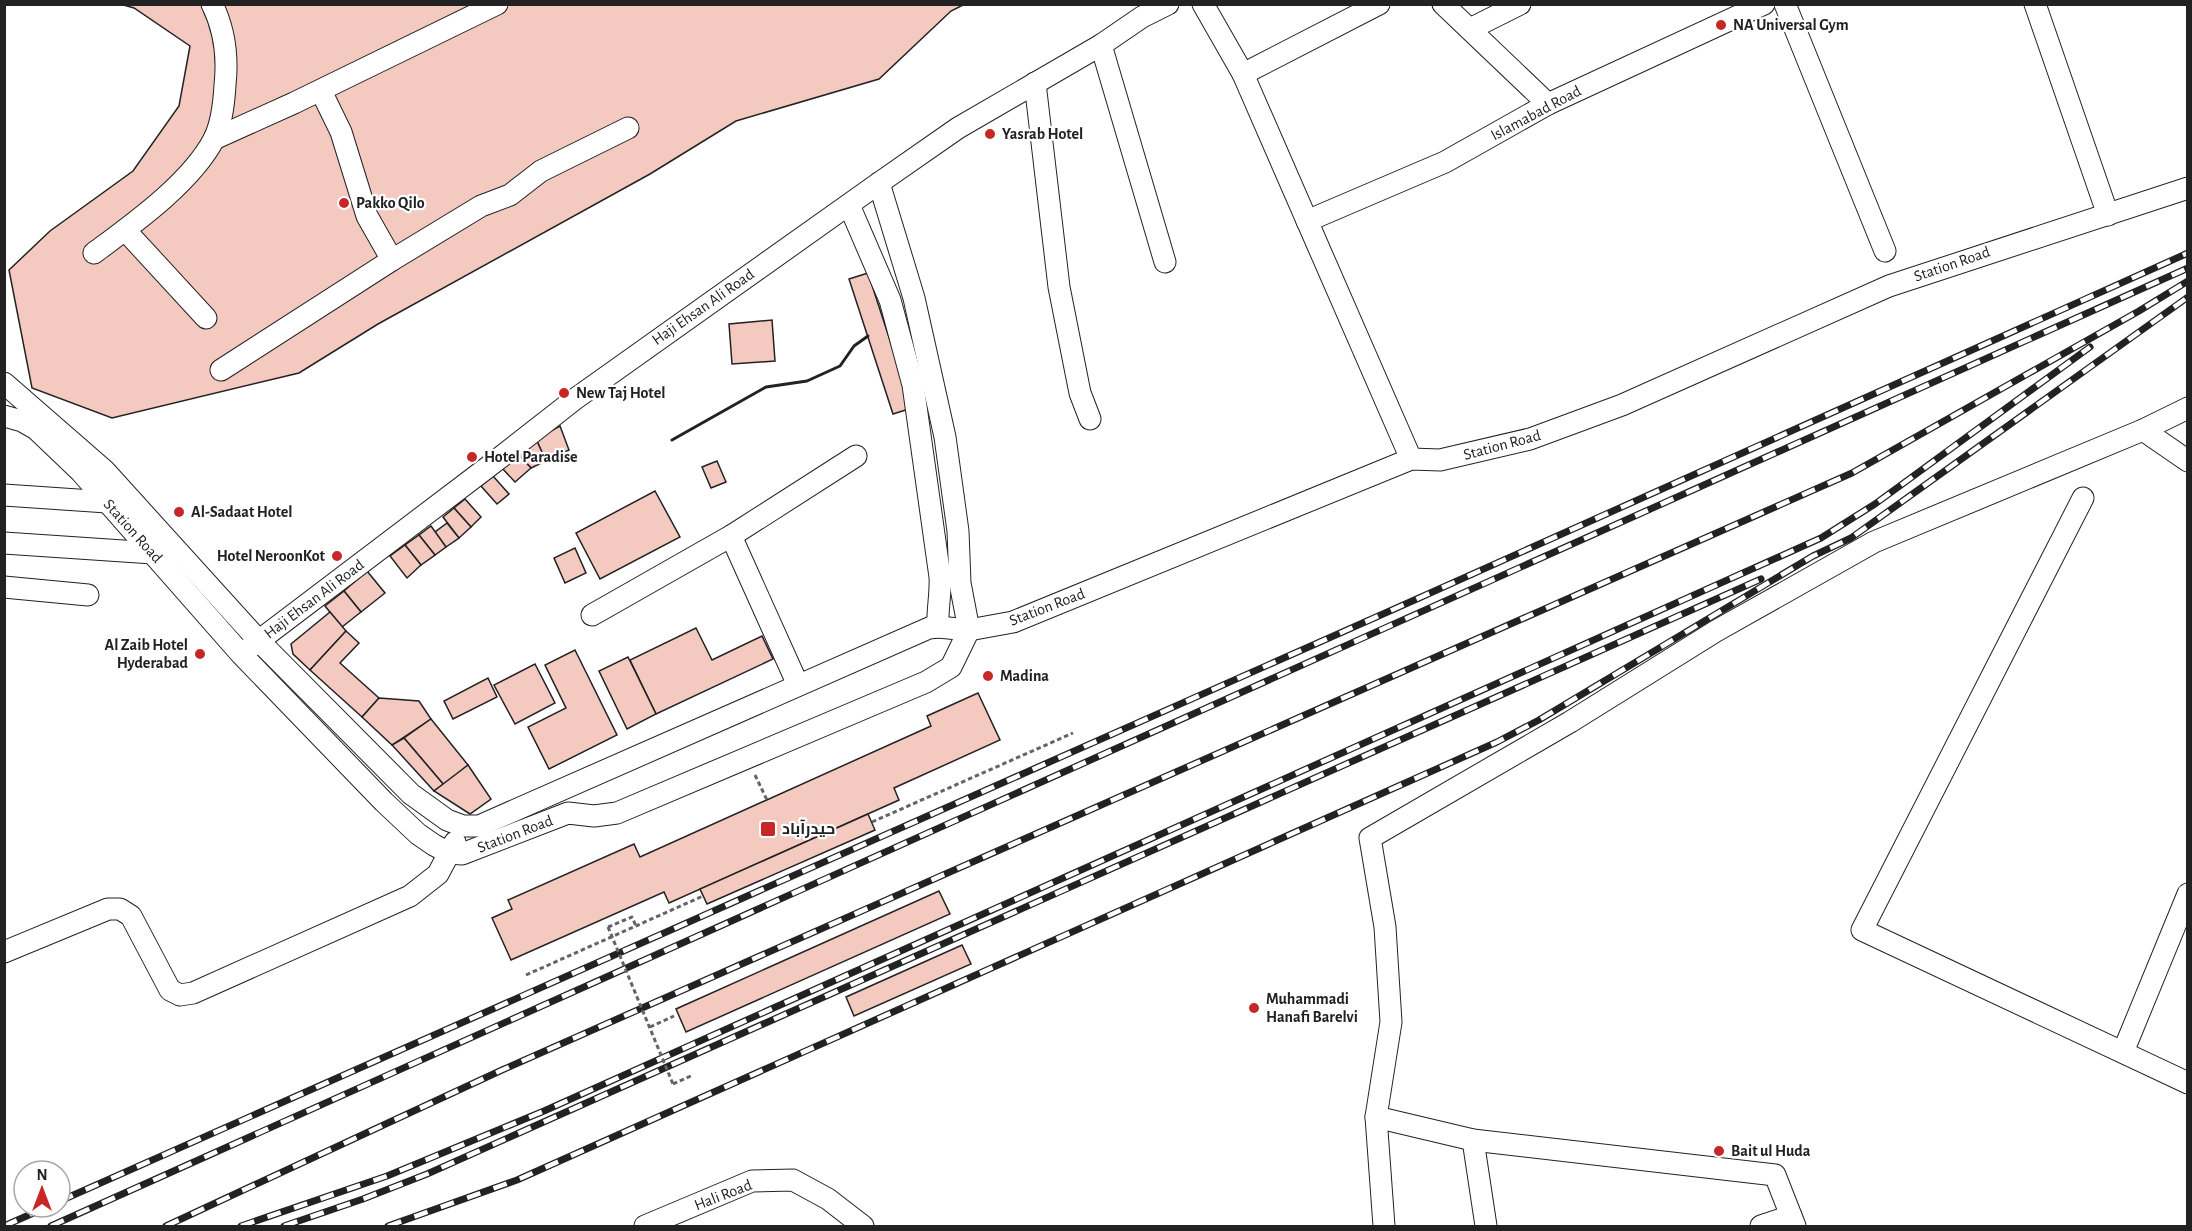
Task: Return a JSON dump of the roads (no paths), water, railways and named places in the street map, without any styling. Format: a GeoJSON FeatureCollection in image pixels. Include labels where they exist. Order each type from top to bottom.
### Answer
{"type":"FeatureCollection","features":[{"type":"Feature","properties":{"kind":"street"},"geometry":{"type":"LineString","coordinates":[[94,253],[172,190],[214,139],[223,107],[227,65],[225,40],[219,18],[212,4]]}},
{"type":"Feature","properties":{"kind":"street"},"geometry":{"type":"LineString","coordinates":[[214,139],[321,90],[497,4]]}},
{"type":"Feature","properties":{"kind":"street","name":"Haji Ehsan Ali Road"},"geometry":{"type":"LineString","coordinates":[[241,654],[575,399],[879,183],[958,128],[1101,45],[1142,17],[1168,4]]}},
{"type":"Feature","properties":{"kind":"street"},"geometry":{"type":"LineString","coordinates":[[1203,4],[1243,74],[1411,459]]}},
{"type":"Feature","properties":{"kind":"street"},"geometry":{"type":"LineString","coordinates":[[1243,74],[1379,4]]}},
{"type":"Feature","properties":{"kind":"street"},"geometry":{"type":"LineString","coordinates":[[1443,4],[1548,104]]}},
{"type":"Feature","properties":{"kind":"street"},"geometry":{"type":"LineString","coordinates":[[1470,29],[1520,4]]}},
{"type":"Feature","properties":{"kind":"street","name":"Islamabad Road"},"geometry":{"type":"LineString","coordinates":[[1307,221],[1445,162],[1548,104],[1764,4]]}},
{"type":"Feature","properties":{"kind":"street"},"geometry":{"type":"LineString","coordinates":[[1785,4],[1885,250]]}},
{"type":"Feature","properties":{"kind":"street"},"geometry":{"type":"LineString","coordinates":[[2035,4],[2108,215]]}},
{"type":"Feature","properties":{"kind":"street"},"geometry":{"type":"LineString","coordinates":[[1101,45],[1166,262]]}},
{"type":"Feature","properties":{"kind":"street"},"geometry":{"type":"LineString","coordinates":[[1035,84],[1059,287],[1080,393],[1090,419]]}},
{"type":"Feature","properties":{"kind":"street"},"geometry":{"type":"LineString","coordinates":[[321,90],[341,132],[367,216],[392,260]]}},
{"type":"Feature","properties":{"kind":"street"},"geometry":{"type":"LineString","coordinates":[[221,370],[392,260],[481,206],[510,195],[541,171],[628,128]]}},
{"type":"Feature","properties":{"kind":"street"},"geometry":{"type":"LineString","coordinates":[[849,205],[890,300],[912,385],[940,577],[938,627],[969,630],[960,583],[958,531],[945,437],[914,298],[879,183]]}},
{"type":"Feature","properties":{"kind":"street","name":"Station Road"},"geometry":{"type":"LineString","coordinates":[[41,424],[241,654],[384,802],[418,834],[449,853],[462,854],[568,813],[594,816],[617,813],[926,682],[951,667],[969,630],[1013,622],[1411,459],[1440,460],[1530,439],[1622,405],[1889,286],[2187,188]]}},
{"type":"Feature","properties":{"kind":"street"},"geometry":{"type":"LineString","coordinates":[[125,230],[206,318]]}},
{"type":"Feature","properties":{"kind":"street"},"geometry":{"type":"LineString","coordinates":[[6,395],[41,424]]}},
{"type":"Feature","properties":{"kind":"street"},"geometry":{"type":"LineString","coordinates":[[1384,1227],[1376,1117],[1391,1022],[1384,927],[1370,838],[1570,722],[1716,631],[1874,542],[2143,430],[2187,408]]}},
{"type":"Feature","properties":{"kind":"street","name":"Station Road"},"geometry":{"type":"LineString","coordinates":[[41,424],[105,471],[259,641],[411,794],[447,820],[463,826],[479,826],[929,628],[938,627]]}},
{"type":"Feature","properties":{"kind":"street"},"geometry":{"type":"LineString","coordinates":[[2143,430],[2187,460]]}},
{"type":"Feature","properties":{"kind":"street"},"geometry":{"type":"LineString","coordinates":[[592,615],[731,536],[856,456]]}},
{"type":"Feature","properties":{"kind":"street"},"geometry":{"type":"LineString","coordinates":[[4,495],[107,502]]}},
{"type":"Feature","properties":{"kind":"street"},"geometry":{"type":"LineString","coordinates":[[2083,498],[1862,930],[2187,1083]]}},
{"type":"Feature","properties":{"kind":"street"},"geometry":{"type":"LineString","coordinates":[[731,536],[798,685]]}},
{"type":"Feature","properties":{"kind":"street"},"geometry":{"type":"LineString","coordinates":[[4,543],[153,554]]}},
{"type":"Feature","properties":{"kind":"street"},"geometry":{"type":"LineString","coordinates":[[4,587],[88,595]]}},
{"type":"Feature","properties":{"kind":"street"},"geometry":{"type":"LineString","coordinates":[[4,952],[108,909],[120,909],[131,916],[170,990],[180,995],[193,993],[410,896],[438,874],[463,826]]}},
{"type":"Feature","properties":{"kind":"street"},"geometry":{"type":"LineString","coordinates":[[2123,1052],[2187,894]]}},
{"type":"Feature","properties":{"kind":"street"},"geometry":{"type":"LineString","coordinates":[[1376,1117],[1473,1140],[1774,1175],[1793,1221],[1761,1227]]}},
{"type":"Feature","properties":{"kind":"street"},"geometry":{"type":"LineString","coordinates":[[1473,1140],[1486,1227]]}},
{"type":"Feature","properties":{"kind":"street","name":"Hali Road"},"geometry":{"type":"LineString","coordinates":[[645,1227],[752,1181],[793,1180],[828,1199],[863,1227]]}},
{"type":"Feature","properties":{"kind":"railway"},"geometry":{"type":"LineString","coordinates":[[72,1196],[1419,598],[2188,253]]}},
{"type":"Feature","properties":{"kind":"railway"},"geometry":{"type":"LineString","coordinates":[[51,1226],[2188,268]]}},
{"type":"Feature","properties":{"kind":"railway"},"geometry":{"type":"LineString","coordinates":[[166,1226],[502,1070],[1852,473],[2188,281]]}},
{"type":"Feature","properties":{"kind":"railway"},"geometry":{"type":"LineString","coordinates":[[388,1226],[517,1180],[1497,742],[1539,720],[1813,556],[1851,538],[2188,297]]}},
{"type":"Feature","properties":{"kind":"railway"},"geometry":{"type":"LineString","coordinates":[[241,1226],[387,1176],[544,1111],[1821,538],[1875,504],[2090,347]]}},
{"type":"Feature","properties":{"kind":"railway"},"geometry":{"type":"LineString","coordinates":[[284,1226],[427,1174],[1761,579]]}},
{"type":"Feature","properties":{"kind":"railway"},"geometry":{"type":"LineString","coordinates":[[4,1226],[20,1219]]}},
{"type":"Feature","properties":{"kind":"place","name":"NA Universal Gym"},"geometry":{"type":"Point","coordinates":[1721,25]}},
{"type":"Feature","properties":{"kind":"place","name":"Yasrab Hotel"},"geometry":{"type":"Point","coordinates":[990,134]}},
{"type":"Feature","properties":{"kind":"place","name":"Pakko Qilo"},"geometry":{"type":"Point","coordinates":[344,203]}},
{"type":"Feature","properties":{"kind":"place","name":"New Taj Hotel"},"geometry":{"type":"Point","coordinates":[564,393]}},
{"type":"Feature","properties":{"kind":"place","name":"Hotel Paradise"},"geometry":{"type":"Point","coordinates":[472,457]}},
{"type":"Feature","properties":{"kind":"place","name":"Al-Sadaat Hotel"},"geometry":{"type":"Point","coordinates":[179,512]}},
{"type":"Feature","properties":{"kind":"place","name":"Hotel NeroonKot"},"geometry":{"type":"Point","coordinates":[337,556]}},
{"type":"Feature","properties":{"kind":"place","name":"Al Zaib Hotel Hyderabad"},"geometry":{"type":"Point","coordinates":[200,654]}},
{"type":"Feature","properties":{"kind":"place","name":"Madina"},"geometry":{"type":"Point","coordinates":[988,676]}},
{"type":"Feature","properties":{"kind":"place","name":"حیدرآباد"},"geometry":{"type":"Point","coordinates":[768,829]}},
{"type":"Feature","properties":{"kind":"place","name":"Muhammadi Hanafi Barelvi"},"geometry":{"type":"Point","coordinates":[1254,1008]}},
{"type":"Feature","properties":{"kind":"place","name":"Bait ul Huda"},"geometry":{"type":"Point","coordinates":[1719,1151]}}]}
